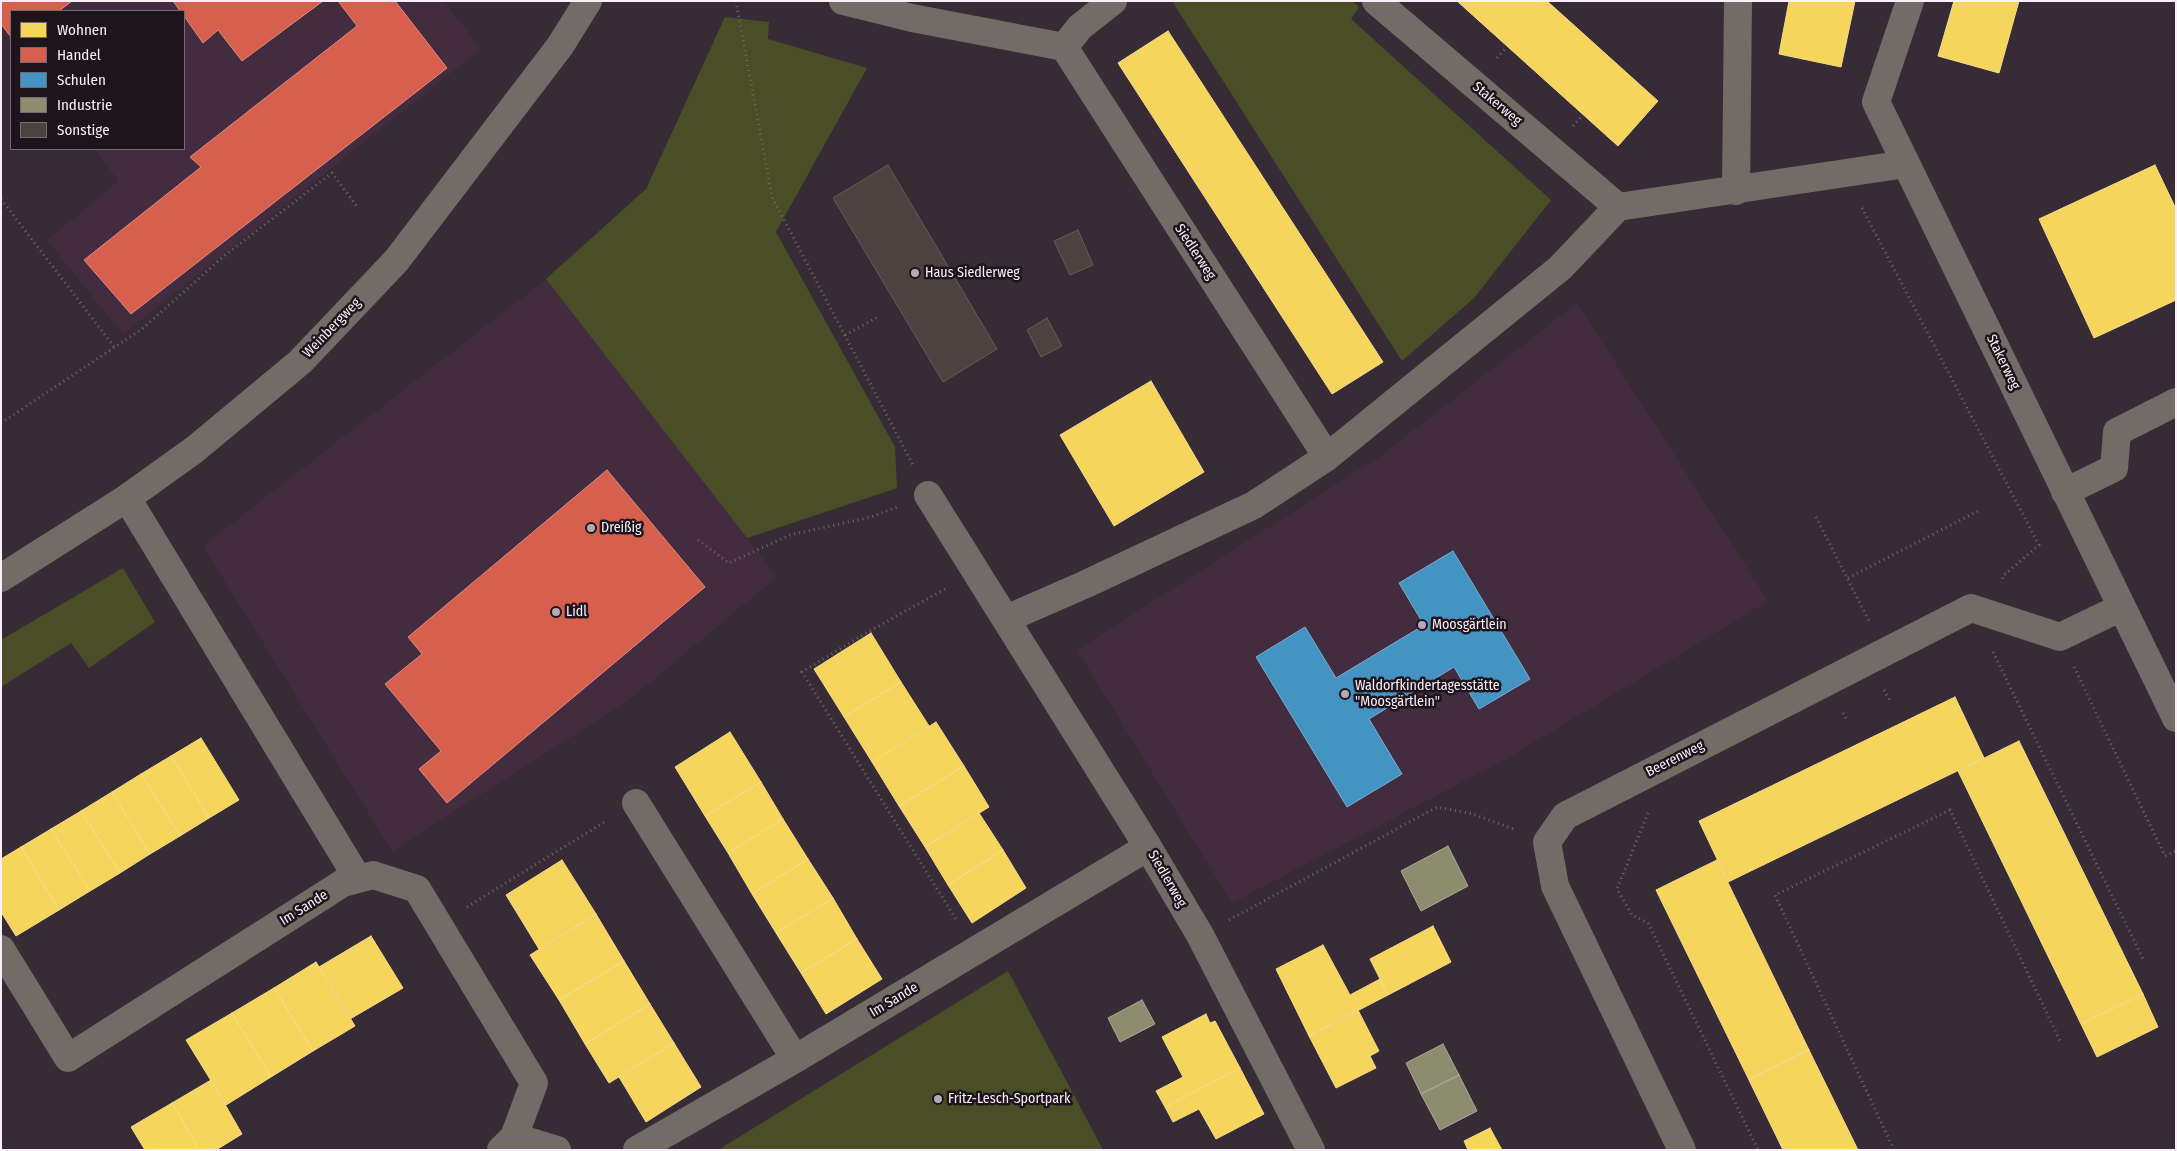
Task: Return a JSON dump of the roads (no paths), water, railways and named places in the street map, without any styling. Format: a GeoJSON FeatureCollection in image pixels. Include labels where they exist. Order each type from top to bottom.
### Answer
{"type":"FeatureCollection","features":[{"type":"Feature","properties":{"kind":"street","name":"Weinbergweg"},"geometry":{"type":"LineString","coordinates":[[1,578],[127,498],[194,450],[300,362],[396,261],[560,46],[588,1]]}},
{"type":"Feature","properties":{"kind":"street"},"geometry":{"type":"LineString","coordinates":[[843,1],[915,9],[1064,47],[1080,27],[1113,1]]}},
{"type":"Feature","properties":{"kind":"street","name":"Stakerweg"},"geometry":{"type":"LineString","coordinates":[[1376,1],[1618,208]]}},
{"type":"Feature","properties":{"kind":"street"},"geometry":{"type":"LineString","coordinates":[[1736,190],[1738,1]]}},
{"type":"Feature","properties":{"kind":"street","name":"Stakerweg"},"geometry":{"type":"LineString","coordinates":[[1910,1],[1876,102],[2176,718]]}},
{"type":"Feature","properties":{"kind":"street","name":"Siedlerweg"},"geometry":{"type":"LineString","coordinates":[[1064,47],[1327,457]]}},
{"type":"Feature","properties":{"kind":"street"},"geometry":{"type":"LineString","coordinates":[[1006,618],[1086,584],[1254,505],[1327,457],[1560,268],[1618,208],[1906,164]]}},
{"type":"Feature","properties":{"kind":"street"},"geometry":{"type":"LineString","coordinates":[[2065,492],[2114,468],[2117,432],[2176,402]]}},
{"type":"Feature","properties":{"kind":"street","name":"Siedlerweg"},"geometry":{"type":"LineString","coordinates":[[928,495],[1148,846],[1200,935],[1311,1150]]}},
{"type":"Feature","properties":{"kind":"street"},"geometry":{"type":"LineString","coordinates":[[127,498],[358,879]]}},
{"type":"Feature","properties":{"kind":"street","name":"Beerenweg"},"geometry":{"type":"LineString","coordinates":[[1682,1150],[1555,886],[1547,842],[1565,816],[1884,652],[1983,612],[2060,637],[2122,607]]}},
{"type":"Feature","properties":{"kind":"street"},"geometry":{"type":"LineString","coordinates":[[636,803],[796,1059]]}},
{"type":"Feature","properties":{"kind":"street","name":"Im Sande"},"geometry":{"type":"LineString","coordinates":[[637,1150],[796,1059],[1148,846]]}},
{"type":"Feature","properties":{"kind":"street","name":"Im Sande"},"geometry":{"type":"LineString","coordinates":[[1,949],[68,1058],[343,883],[373,875],[417,889],[534,1083],[507,1144],[557,1150]]}},
{"type":"Feature","properties":{"kind":"place","name":"Haus Siedlerweg"},"geometry":{"type":"Point","coordinates":[915,273]}},
{"type":"Feature","properties":{"kind":"place","name":"Dreißig"},"geometry":{"type":"Point","coordinates":[591,528]}},
{"type":"Feature","properties":{"kind":"place","name":"Lidl"},"geometry":{"type":"Point","coordinates":[556,612]}},
{"type":"Feature","properties":{"kind":"place","name":"Moosgärtlein"},"geometry":{"type":"Point","coordinates":[1422,625]}},
{"type":"Feature","properties":{"kind":"place","name":"Waldorfkindertagesstätte \"Moosgärtlein\""},"geometry":{"type":"Point","coordinates":[1345,694]}},
{"type":"Feature","properties":{"kind":"place","name":"Fritz-Lesch-Sportpark"},"geometry":{"type":"Point","coordinates":[938,1099]}}]}
